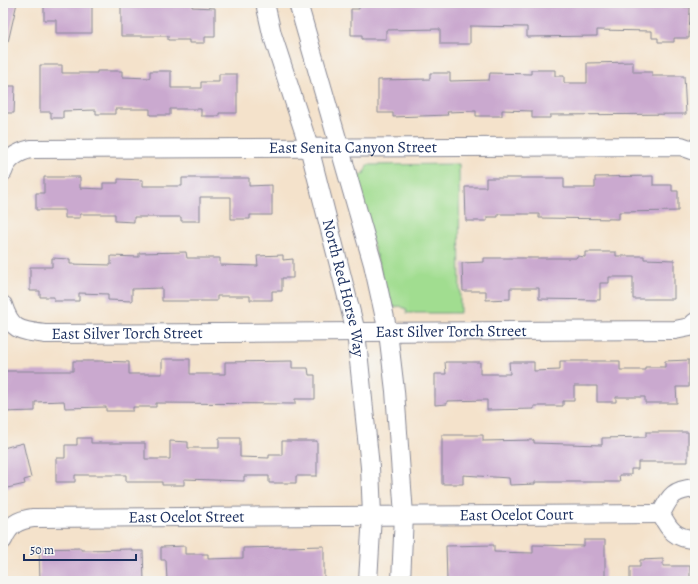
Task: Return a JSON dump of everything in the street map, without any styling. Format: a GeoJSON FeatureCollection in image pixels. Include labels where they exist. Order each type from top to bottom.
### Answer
{"type":"FeatureCollection","features":[{"type":"Feature","properties":{"kind":"street","name":"North Red Horse Way"},"geometry":{"type":"LineString","coordinates":[[265,3],[272,34],[309,147],[356,332],[370,467],[372,515],[368,581]]}},
{"type":"Feature","properties":{"kind":"street","name":"North Red Horse Way"},"geometry":{"type":"LineString","coordinates":[[298,3],[373,264],[388,332],[395,391],[404,515],[401,581]]}},
{"type":"Feature","properties":{"kind":"street","name":"East Senita Canyon Street"},"geometry":{"type":"LineString","coordinates":[[7,165],[20,152],[31,148],[681,146],[695,151]]}},
{"type":"Feature","properties":{"kind":"street","name":"East Silver Torch Street"},"geometry":{"type":"LineString","coordinates":[[7,318],[26,332],[46,334],[675,330],[690,327],[695,322]]}},
{"type":"Feature","properties":{"kind":"street"},"geometry":{"type":"LineString","coordinates":[[695,488],[682,489],[669,497],[661,514],[667,527],[677,536],[695,539]]}},
{"type":"Feature","properties":{"kind":"street","name":"East Ocelot Court"},"geometry":{"type":"LineString","coordinates":[[372,515],[661,514]]}},
{"type":"Feature","properties":{"kind":"street","name":"East Ocelot Street"},"geometry":{"type":"LineString","coordinates":[[5,536],[18,521],[33,518],[372,515]]}},
{"type":"Feature","properties":{"kind":"green space"},"geometry":{"type":"Polygon","coordinates":[[[459,164],[460,313],[407,313],[406,309],[400,306],[390,308],[355,175],[364,174],[367,165],[459,164]]]}},
{"type":"Feature","properties":{"kind":"building"},"geometry":{"type":"Polygon","coordinates":[[[3,3],[17,3],[8,42],[3,41],[3,3]]]}},
{"type":"Feature","properties":{"kind":"building"},"geometry":{"type":"Polygon","coordinates":[[[44,3],[92,5],[92,33],[56,33],[56,20],[44,20],[44,3]]]}},
{"type":"Feature","properties":{"kind":"building"},"geometry":{"type":"Polygon","coordinates":[[[121,3],[192,3],[192,7],[215,8],[215,37],[205,37],[205,43],[189,43],[189,40],[168,40],[168,36],[121,36],[121,3]]]}},
{"type":"Feature","properties":{"kind":"building"},"geometry":{"type":"Polygon","coordinates":[[[359,3],[669,3],[669,7],[690,7],[689,38],[674,38],[674,42],[658,42],[658,38],[652,38],[652,31],[597,30],[597,36],[527,37],[527,27],[470,26],[470,44],[440,44],[440,29],[386,30],[386,39],[362,39],[362,35],[351,35],[351,9],[359,9],[359,3]]]}},
{"type":"Feature","properties":{"kind":"building"},"geometry":{"type":"Polygon","coordinates":[[[633,62],[633,72],[652,72],[652,76],[684,76],[686,114],[550,115],[550,118],[532,118],[532,111],[502,110],[502,116],[476,116],[476,111],[447,112],[448,115],[393,117],[393,113],[378,113],[378,80],[430,79],[430,73],[450,73],[450,81],[489,80],[490,73],[531,74],[531,70],[555,70],[555,76],[564,76],[564,83],[587,83],[587,63],[633,62]]]}},
{"type":"Feature","properties":{"kind":"building"},"geometry":{"type":"Polygon","coordinates":[[[40,65],[62,65],[62,73],[122,71],[122,77],[150,78],[150,71],[171,71],[171,88],[201,88],[201,82],[219,82],[219,74],[237,74],[237,113],[219,113],[219,116],[201,116],[201,109],[170,109],[170,115],[150,115],[150,109],[115,109],[115,114],[96,114],[96,110],[63,111],[63,118],[51,118],[51,112],[40,112],[40,65]]]}},
{"type":"Feature","properties":{"kind":"building"},"geometry":{"type":"Polygon","coordinates":[[[3,86],[15,86],[14,113],[3,113],[3,86]]]}},
{"type":"Feature","properties":{"kind":"building"},"geometry":{"type":"Polygon","coordinates":[[[653,176],[653,185],[672,185],[672,191],[678,191],[678,211],[619,212],[619,219],[539,218],[539,214],[498,214],[498,217],[487,217],[487,221],[466,221],[465,187],[486,187],[486,178],[564,178],[564,188],[595,188],[595,177],[653,176]]]}},
{"type":"Feature","properties":{"kind":"building"},"geometry":{"type":"Polygon","coordinates":[[[44,177],[80,177],[80,188],[103,189],[103,183],[118,183],[118,179],[143,180],[143,186],[182,186],[182,178],[249,178],[249,186],[272,185],[272,215],[250,215],[250,219],[231,219],[231,197],[200,197],[200,221],[181,221],[181,217],[134,217],[134,222],[115,221],[115,214],[80,214],[80,218],[65,218],[65,210],[36,210],[36,193],[44,193],[44,177]]]}},
{"type":"Feature","properties":{"kind":"building"},"geometry":{"type":"Polygon","coordinates":[[[186,252],[187,258],[220,258],[220,265],[258,266],[257,256],[283,255],[283,260],[293,259],[293,278],[282,278],[282,291],[272,291],[272,300],[250,300],[250,296],[217,296],[217,301],[162,301],[162,288],[132,289],[132,301],[108,300],[108,294],[79,293],[79,301],[54,301],[54,297],[40,297],[40,291],[30,291],[30,267],[52,267],[52,258],[70,259],[70,264],[111,265],[111,256],[139,257],[139,253],[186,252]]]}},
{"type":"Feature","properties":{"kind":"building"},"geometry":{"type":"Polygon","coordinates":[[[585,252],[616,252],[616,256],[644,256],[644,259],[674,260],[674,299],[633,299],[633,277],[609,277],[609,283],[600,283],[600,300],[539,299],[539,288],[510,288],[510,299],[486,300],[486,291],[463,291],[462,263],[484,262],[484,258],[576,258],[577,256],[585,257],[585,252]]]}},
{"type":"Feature","properties":{"kind":"building"},"geometry":{"type":"Polygon","coordinates":[[[162,359],[190,359],[190,374],[225,374],[225,362],[292,361],[292,368],[308,368],[309,375],[315,375],[315,399],[295,399],[295,404],[156,403],[156,407],[133,407],[133,411],[106,411],[106,407],[65,408],[64,401],[35,402],[35,411],[3,412],[3,371],[73,371],[73,361],[100,361],[129,362],[129,374],[162,374],[162,359]]]}},
{"type":"Feature","properties":{"kind":"building"},"geometry":{"type":"Polygon","coordinates":[[[689,360],[689,387],[676,387],[677,403],[645,403],[645,397],[616,397],[616,402],[597,402],[597,386],[574,386],[574,401],[563,401],[563,406],[534,406],[534,409],[487,410],[487,400],[447,401],[447,404],[435,405],[435,374],[446,374],[445,362],[480,362],[480,374],[510,374],[509,362],[534,362],[534,371],[560,370],[560,361],[620,361],[620,370],[645,370],[645,367],[665,367],[665,361],[689,360]]]}},
{"type":"Feature","properties":{"kind":"building"},"geometry":{"type":"Polygon","coordinates":[[[646,432],[688,432],[688,462],[638,462],[638,469],[631,469],[631,475],[619,475],[620,482],[535,482],[535,484],[510,485],[509,478],[463,475],[463,484],[442,484],[442,435],[483,435],[483,441],[534,440],[534,443],[602,445],[602,438],[646,437],[646,432]]]}},
{"type":"Feature","properties":{"kind":"building"},"geometry":{"type":"Polygon","coordinates":[[[77,438],[91,438],[91,443],[145,443],[145,459],[170,459],[170,441],[188,442],[188,448],[219,448],[219,438],[240,438],[240,457],[269,458],[269,455],[282,455],[282,441],[317,441],[317,476],[296,476],[296,483],[269,483],[269,476],[244,476],[244,481],[184,479],[184,485],[162,485],[162,482],[126,482],[126,475],[75,475],[75,482],[56,482],[56,458],[65,458],[65,445],[77,445],[77,438]]]}},
{"type":"Feature","properties":{"kind":"building"},"geometry":{"type":"Polygon","coordinates":[[[23,443],[31,478],[24,480],[25,484],[3,489],[3,448],[23,443]]]}},
{"type":"Feature","properties":{"kind":"building"},"geometry":{"type":"Polygon","coordinates":[[[584,540],[605,540],[605,580],[447,581],[446,546],[494,545],[494,552],[533,553],[533,545],[584,546],[584,540]]]}},
{"type":"Feature","properties":{"kind":"building"},"geometry":{"type":"Polygon","coordinates":[[[185,546],[185,554],[208,554],[208,559],[243,558],[243,548],[324,546],[324,581],[167,581],[166,560],[161,560],[161,547],[185,546]]]}},
{"type":"Feature","properties":{"kind":"building"},"geometry":{"type":"Polygon","coordinates":[[[81,548],[81,550],[132,549],[132,551],[143,551],[144,581],[40,581],[39,549],[81,548]]]}},
{"type":"Feature","properties":{"kind":"building"},"geometry":{"type":"Polygon","coordinates":[[[663,559],[663,566],[690,566],[690,581],[630,581],[630,567],[640,567],[640,560],[663,559]]]}}]}
